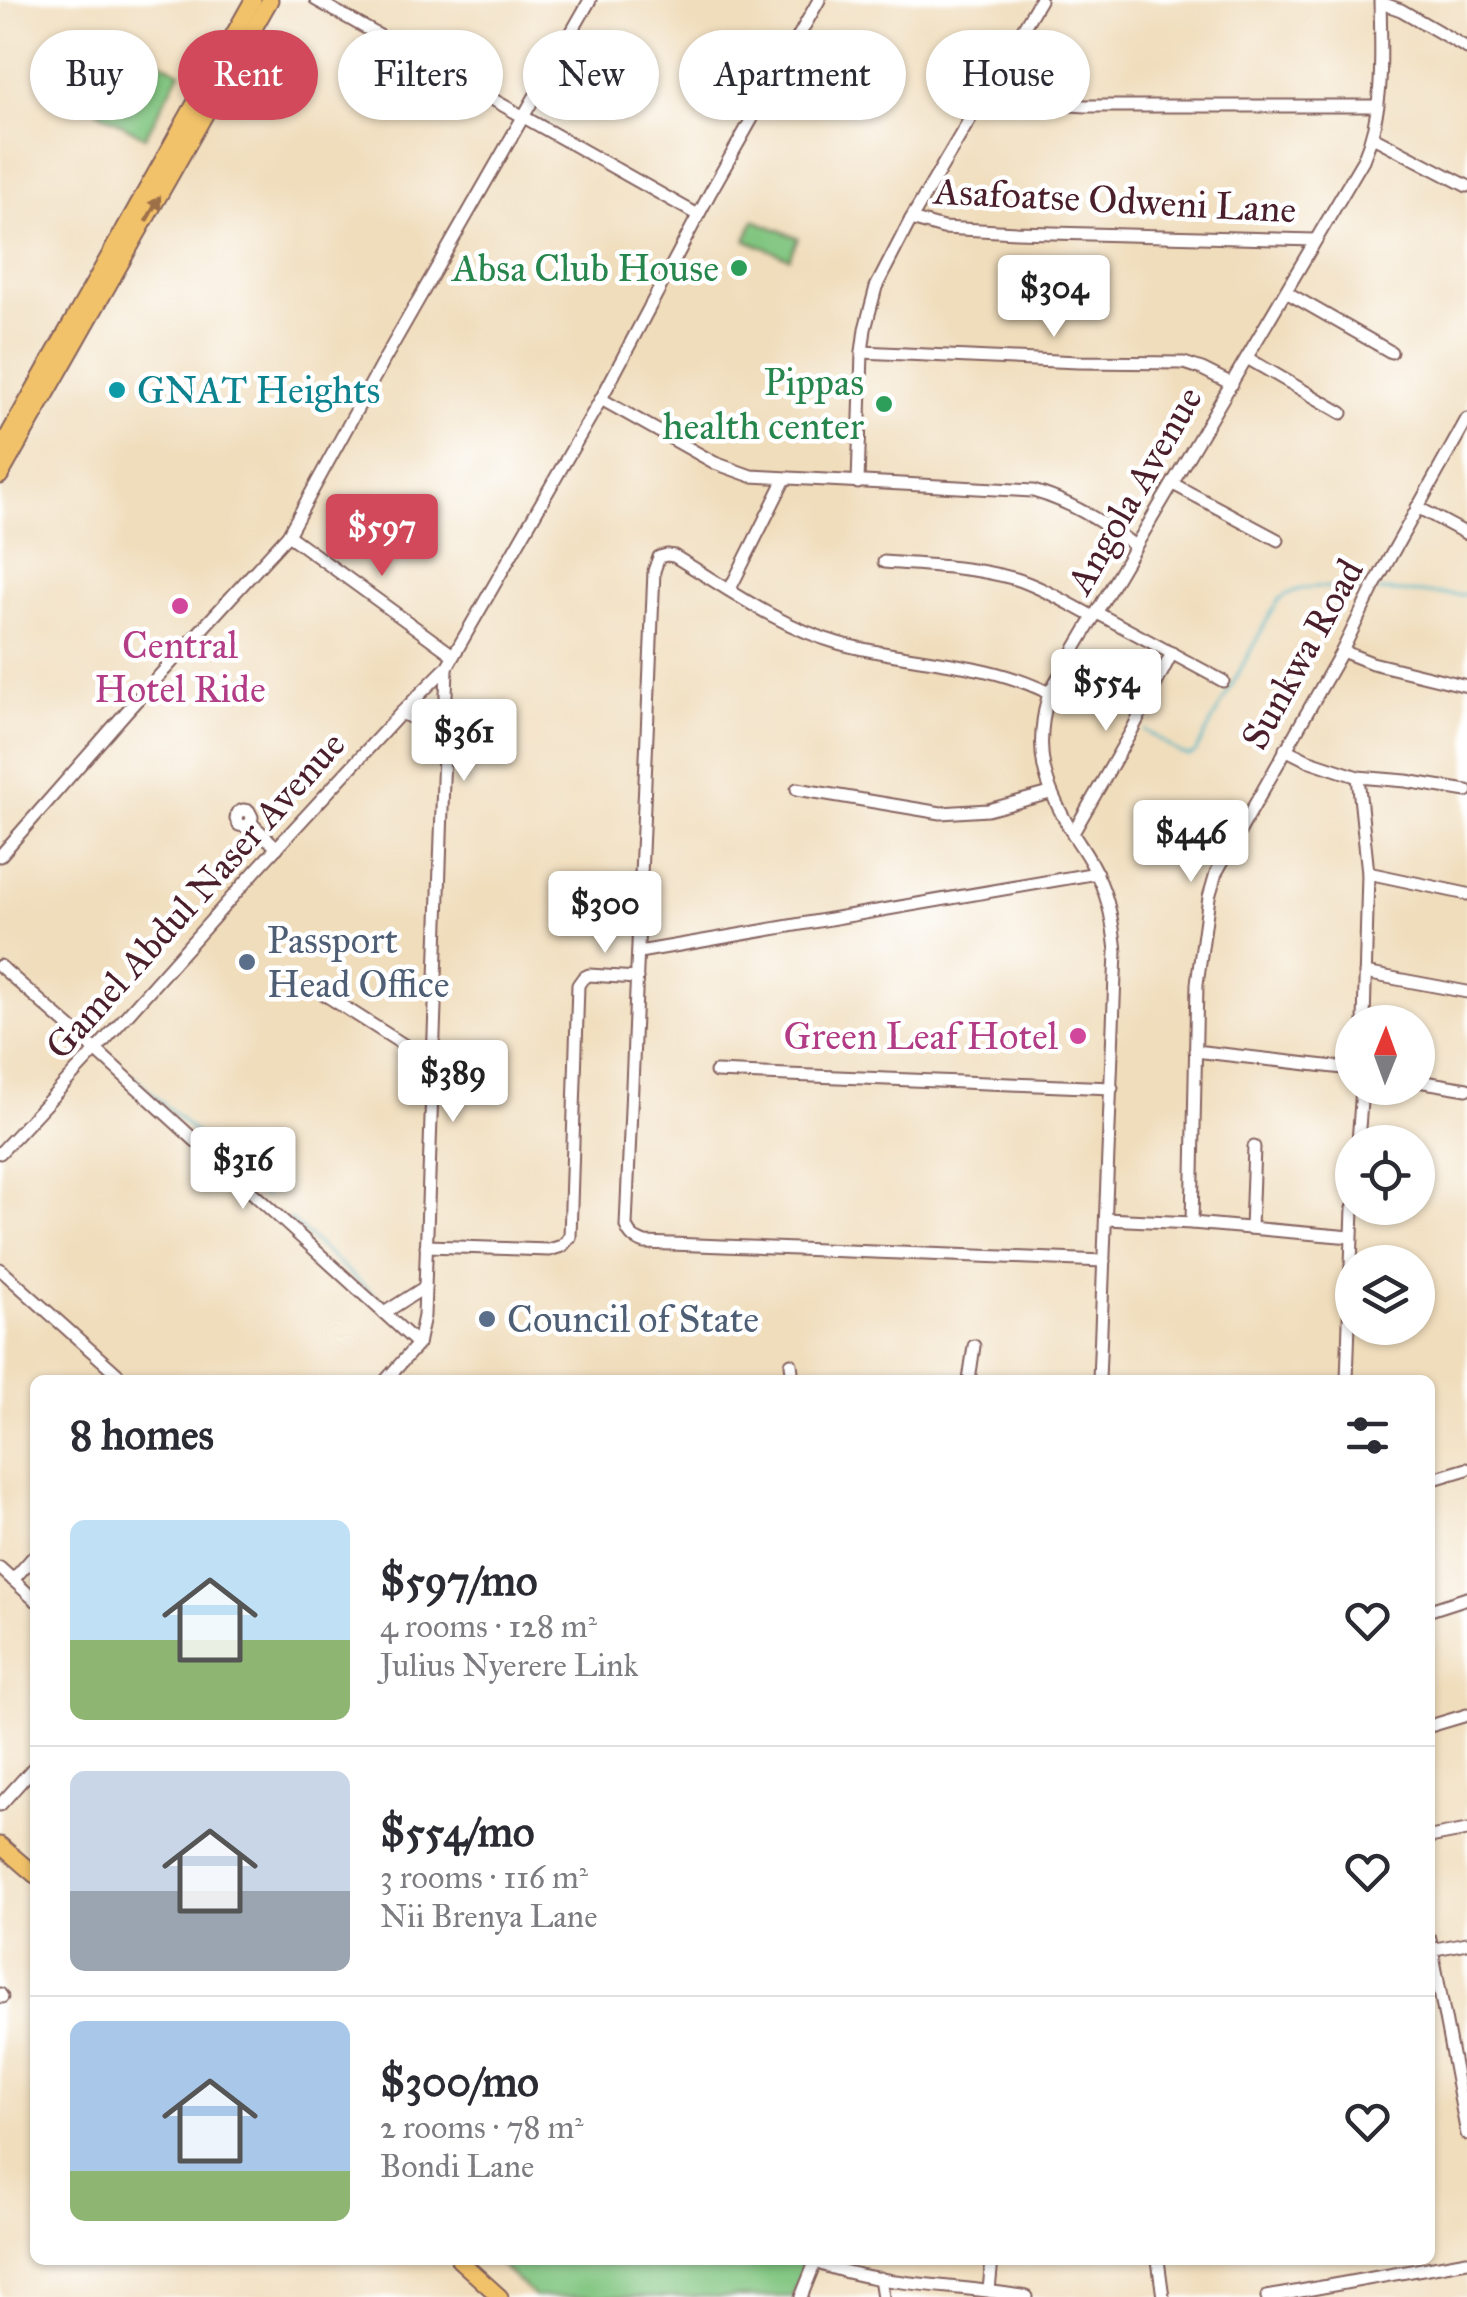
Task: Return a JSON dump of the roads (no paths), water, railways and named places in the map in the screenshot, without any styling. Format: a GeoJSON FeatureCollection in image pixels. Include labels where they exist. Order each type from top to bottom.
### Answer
{"type":"FeatureCollection","features":[{"type":"Feature","properties":{"kind":"main road"},"geometry":{"type":"LineString","coordinates":[[0,450],[253,0]]}},
{"type":"Feature","properties":{"kind":"main road"},"geometry":{"type":"LineString","coordinates":[[0,476],[270,0]]}},
{"type":"Feature","properties":{"kind":"main road"},"geometry":{"type":"LineString","coordinates":[[0,1845],[30,1871]]}},
{"type":"Feature","properties":{"kind":"main road"},"geometry":{"type":"LineString","coordinates":[[465,2265],[500,2297]]}},
{"type":"Feature","properties":{"kind":"street"},"geometry":{"type":"LineString","coordinates":[[0,856],[288,535],[523,118],[316,0]]}},
{"type":"Feature","properties":{"kind":"street"},"geometry":{"type":"LineString","coordinates":[[573,30],[590,0]]}},
{"type":"Feature","properties":{"kind":"street","name":"Gamel Abdul Naser Avenue"},"geometry":{"type":"LineString","coordinates":[[0,1153],[401,713],[447,668],[819,0]]}},
{"type":"Feature","properties":{"kind":"street"},"geometry":{"type":"LineString","coordinates":[[1022,30],[1040,0]]}},
{"type":"Feature","properties":{"kind":"street"},"geometry":{"type":"LineString","coordinates":[[1380,1],[1467,48]]}},
{"type":"Feature","properties":{"kind":"street","name":"Angola Avenue"},"geometry":{"type":"LineString","coordinates":[[1099,1375],[1116,950],[1107,898],[1097,872],[1050,793],[1040,750],[1042,717],[1049,693],[1349,186],[1373,137],[1378,106],[1380,1]]}},
{"type":"Feature","properties":{"kind":"street"},"geometry":{"type":"LineString","coordinates":[[1090,106],[1378,106]]}},
{"type":"Feature","properties":{"kind":"street"},"geometry":{"type":"LineString","coordinates":[[527,120],[698,216]]}},
{"type":"Feature","properties":{"kind":"street"},"geometry":{"type":"LineString","coordinates":[[858,483],[862,352],[876,288],[969,120]]}},
{"type":"Feature","properties":{"kind":"street"},"geometry":{"type":"LineString","coordinates":[[1373,137],[1467,186]]}},
{"type":"Feature","properties":{"kind":"street","name":"Asafoatse Odweni Lane"},"geometry":{"type":"LineString","coordinates":[[912,219],[943,228],[1016,232],[1315,240]]}},
{"type":"Feature","properties":{"kind":"street"},"geometry":{"type":"LineString","coordinates":[[1286,292],[1392,352]]}},
{"type":"Feature","properties":{"kind":"street"},"geometry":{"type":"LineString","coordinates":[[862,352],[1184,363],[1232,384]]}},
{"type":"Feature","properties":{"kind":"street"},"geometry":{"type":"LineString","coordinates":[[1247,358],[1342,413]]}},
{"type":"Feature","properties":{"kind":"street"},"geometry":{"type":"LineString","coordinates":[[600,399],[727,469],[751,476],[1032,491],[1098,521],[1136,546]]}},
{"type":"Feature","properties":{"kind":"street","name":"Sunkwa Road"},"geometry":{"type":"LineString","coordinates":[[1192,1223],[1196,984],[1216,873],[1342,652],[1467,419]]}},
{"type":"Feature","properties":{"kind":"street"},"geometry":{"type":"LineString","coordinates":[[730,590],[785,479]]}},
{"type":"Feature","properties":{"kind":"street"},"geometry":{"type":"LineString","coordinates":[[1173,484],[1278,540]]}},
{"type":"Feature","properties":{"kind":"street"},"geometry":{"type":"LineString","coordinates":[[1417,507],[1467,534]]}},
{"type":"Feature","properties":{"kind":"street"},"geometry":{"type":"LineString","coordinates":[[288,535],[453,655]]}},
{"type":"Feature","properties":{"kind":"street"},"geometry":{"type":"LineString","coordinates":[[1049,693],[1002,674],[875,651],[817,636],[777,618],[674,556],[659,557],[654,571],[626,1226],[635,1240],[645,1243],[1104,1262]]}},
{"type":"Feature","properties":{"kind":"street"},"geometry":{"type":"LineString","coordinates":[[884,562],[942,566],[1016,579],[1096,615],[1223,681]]}},
{"type":"Feature","properties":{"kind":"street"},"geometry":{"type":"LineString","coordinates":[[1342,652],[1467,686]]}},
{"type":"Feature","properties":{"kind":"street"},"geometry":{"type":"LineString","coordinates":[[1073,833],[1172,653]]}},
{"type":"Feature","properties":{"kind":"street"},"geometry":{"type":"LineString","coordinates":[[390,1375],[418,1344],[422,1329],[447,668]]}},
{"type":"Feature","properties":{"kind":"street"},"geometry":{"type":"LineString","coordinates":[[401,713],[445,734]]}},
{"type":"Feature","properties":{"kind":"street"},"geometry":{"type":"LineString","coordinates":[[1285,749],[1358,777],[1467,791]]}},
{"type":"Feature","properties":{"kind":"street"},"geometry":{"type":"LineString","coordinates":[[1358,777],[1368,873],[1364,1005]]}},
{"type":"Feature","properties":{"kind":"street"},"geometry":{"type":"LineString","coordinates":[[796,789],[941,814],[988,810],[1050,793]]}},
{"type":"Feature","properties":{"kind":"street"},"geometry":{"type":"LineString","coordinates":[[251,823],[277,848]]}},
{"type":"Feature","properties":{"kind":"street"},"geometry":{"type":"LineString","coordinates":[[638,952],[1097,872]]}},
{"type":"Feature","properties":{"kind":"street"},"geometry":{"type":"LineString","coordinates":[[1368,873],[1467,894]]}},
{"type":"Feature","properties":{"kind":"street"},"geometry":{"type":"LineString","coordinates":[[0,966],[418,1344]]}},
{"type":"Feature","properties":{"kind":"street"},"geometry":{"type":"LineString","coordinates":[[1365,974],[1467,992]]}},
{"type":"Feature","properties":{"kind":"street"},"geometry":{"type":"LineString","coordinates":[[426,1246],[549,1250],[562,1246],[570,1237],[578,985],[589,975],[638,978]]}},
{"type":"Feature","properties":{"kind":"street"},"geometry":{"type":"LineString","coordinates":[[319,991],[434,1064]]}},
{"type":"Feature","properties":{"kind":"street"},"geometry":{"type":"LineString","coordinates":[[1195,1051],[1335,1067]]}},
{"type":"Feature","properties":{"kind":"street"},"geometry":{"type":"LineString","coordinates":[[716,1072],[1112,1088]]}},
{"type":"Feature","properties":{"kind":"street"},"geometry":{"type":"LineString","coordinates":[[1435,1084],[1467,1090]]}},
{"type":"Feature","properties":{"kind":"street"},"geometry":{"type":"LineString","coordinates":[[1251,1228],[1254,1148]]}},
{"type":"Feature","properties":{"kind":"street"},"geometry":{"type":"LineString","coordinates":[[1106,1218],[1351,1238]]}},
{"type":"Feature","properties":{"kind":"street"},"geometry":{"type":"LineString","coordinates":[[1347,1375],[1352,1225]]}},
{"type":"Feature","properties":{"kind":"street"},"geometry":{"type":"LineString","coordinates":[[0,1269],[118,1375]]}},
{"type":"Feature","properties":{"kind":"street"},"geometry":{"type":"LineString","coordinates":[[384,1312],[425,1288]]}},
{"type":"Feature","properties":{"kind":"street"},"geometry":{"type":"LineString","coordinates":[[970,1375],[974,1346]]}},
{"type":"Feature","properties":{"kind":"street"},"geometry":{"type":"LineString","coordinates":[[791,1364],[793,1375]]}},
{"type":"Feature","properties":{"kind":"street"},"geometry":{"type":"LineString","coordinates":[[1435,1479],[1467,1469]]}},
{"type":"Feature","properties":{"kind":"street"},"geometry":{"type":"LineString","coordinates":[[12,1580],[30,1560]]}},
{"type":"Feature","properties":{"kind":"street"},"geometry":{"type":"LineString","coordinates":[[0,1568],[30,1596]]}},
{"type":"Feature","properties":{"kind":"street"},"geometry":{"type":"LineString","coordinates":[[1435,1608],[1467,1598]]}},
{"type":"Feature","properties":{"kind":"street"},"geometry":{"type":"LineString","coordinates":[[1435,1725],[1467,1715]]}},
{"type":"Feature","properties":{"kind":"street"},"geometry":{"type":"LineString","coordinates":[[0,1805],[30,1772]]}},
{"type":"Feature","properties":{"kind":"street"},"geometry":{"type":"LineString","coordinates":[[1435,1837],[1467,1830]]}},
{"type":"Feature","properties":{"kind":"street"},"geometry":{"type":"LineString","coordinates":[[1435,1946],[1467,1943]]}},
{"type":"Feature","properties":{"kind":"street"},"geometry":{"type":"LineString","coordinates":[[1435,1967],[1467,2134]]}},
{"type":"Feature","properties":{"kind":"street"},"geometry":{"type":"LineString","coordinates":[[1267,2297],[1467,2262]]}},
{"type":"Feature","properties":{"kind":"street"},"geometry":{"type":"LineString","coordinates":[[800,2297],[814,2265]]}},
{"type":"Feature","properties":{"kind":"street"},"geometry":{"type":"LineString","coordinates":[[825,2265],[842,2272],[1027,2297]]}},
{"type":"Feature","properties":{"kind":"street"},"geometry":{"type":"LineString","coordinates":[[989,2290],[992,2265]]}},
{"type":"Feature","properties":{"kind":"street"},"geometry":{"type":"LineString","coordinates":[[1159,2265],[1162,2297]]}},
{"type":"Feature","properties":{"kind":"street"},"geometry":{"type":"LineString","coordinates":[[880,2278],[883,2297]]}},
{"type":"Feature","properties":{"kind":"waterway"},"geometry":{"type":"LineString","coordinates":[[1145,730],[1180,753],[1195,753],[1278,600],[1310,587],[1365,591]]}},
{"type":"Feature","properties":{"kind":"waterway"},"geometry":{"type":"LineString","coordinates":[[1378,591],[1467,595]]}},
{"type":"Feature","properties":{"kind":"waterway"},"geometry":{"type":"LineString","coordinates":[[133,1076],[265,1197]]}},
{"type":"Feature","properties":{"kind":"waterway"},"geometry":{"type":"LineString","coordinates":[[289,1219],[385,1305]]}},
{"type":"Feature","properties":{"kind":"place","name":"Absa Club House"},"geometry":{"type":"Point","coordinates":[739,268]}},
{"type":"Feature","properties":{"kind":"place","name":"GNAT Heights"},"geometry":{"type":"Point","coordinates":[117,390]}},
{"type":"Feature","properties":{"kind":"place","name":"Pippas health center"},"geometry":{"type":"Point","coordinates":[884,404]}},
{"type":"Feature","properties":{"kind":"place","name":"Central Hotel Ride"},"geometry":{"type":"Point","coordinates":[180,606]}},
{"type":"Feature","properties":{"kind":"place","name":"Passport Head Office"},"geometry":{"type":"Point","coordinates":[247,962]}},
{"type":"Feature","properties":{"kind":"place","name":"Green Leaf Hotel"},"geometry":{"type":"Point","coordinates":[1078,1036]}},
{"type":"Feature","properties":{"kind":"place","name":"Council of State"},"geometry":{"type":"Point","coordinates":[487,1319]}}]}
